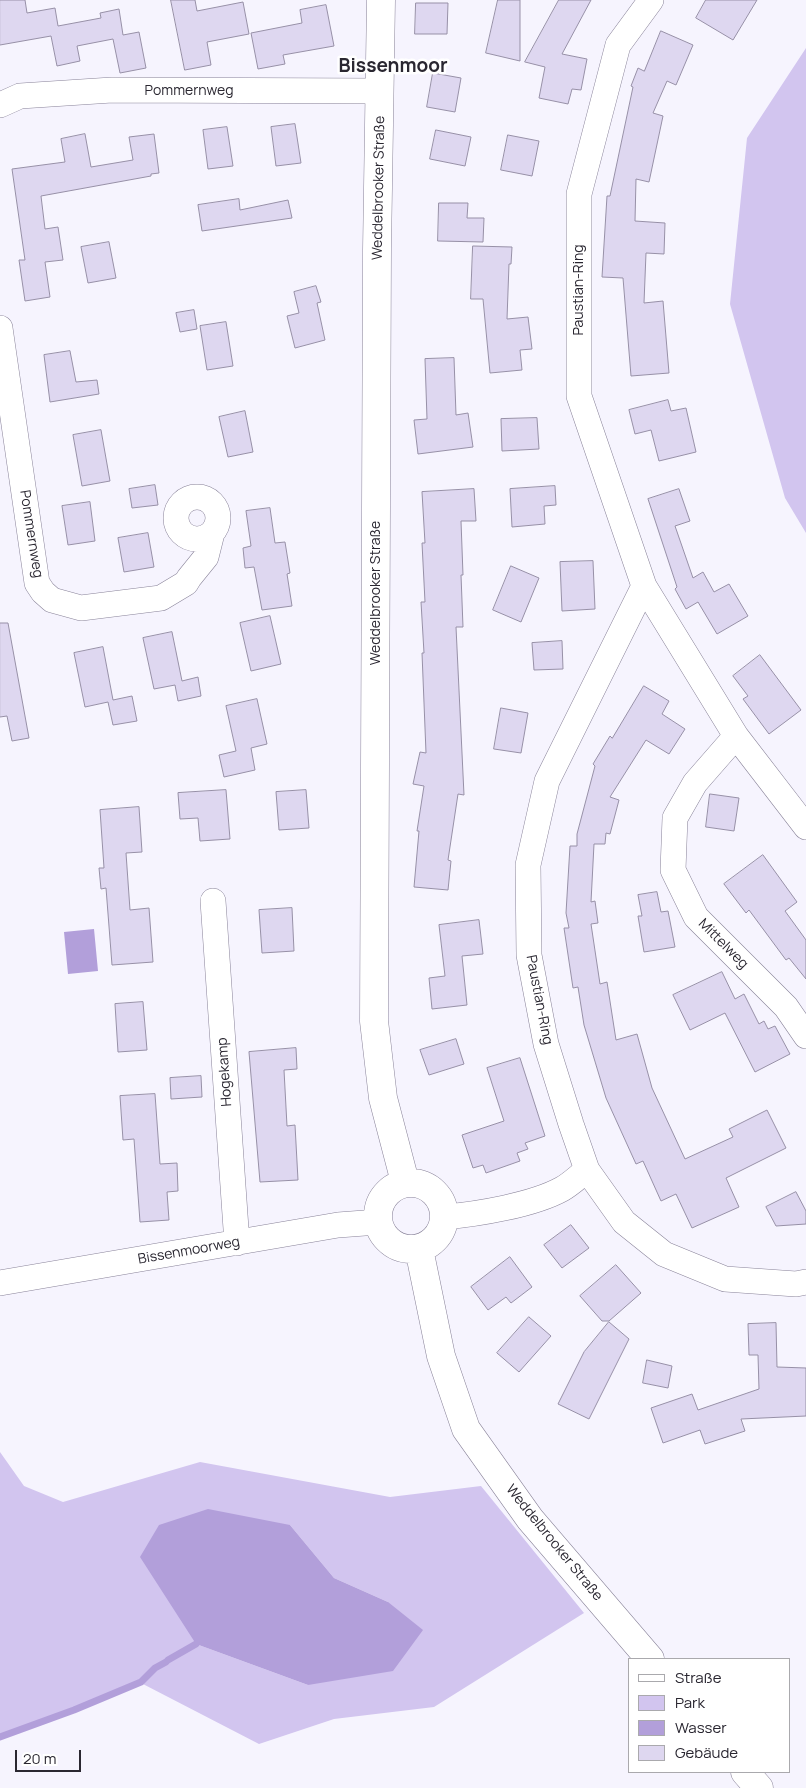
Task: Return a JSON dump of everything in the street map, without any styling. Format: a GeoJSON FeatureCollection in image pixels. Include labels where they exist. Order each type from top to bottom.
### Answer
{"type":"FeatureCollection","features":[{"type":"Feature","properties":{"kind":"street","name":"Weddelbrooker Straße"},"geometry":{"type":"LineString","coordinates":[[381,0],[377,260],[374,1021],[383,1098],[405,1182]]}},
{"type":"Feature","properties":{"kind":"street","name":"Paustian-Ring"},"geometry":{"type":"LineString","coordinates":[[651,0],[618,45],[579,194],[579,396],[644,586],[736,736],[806,827]]}},
{"type":"Feature","properties":{"kind":"street","name":"Pommernweg"},"geometry":{"type":"LineString","coordinates":[[0,105],[20,96],[112,90],[380,91]]}},
{"type":"Feature","properties":{"kind":"street","name":"Pommernweg"},"geometry":{"type":"LineString","coordinates":[[0,328],[37,582],[43,592],[52,600],[81,608],[161,598],[186,583],[206,557],[212,533]]}},
{"type":"Feature","properties":{"kind":"street","name":"Paustian-Ring"},"geometry":{"type":"LineString","coordinates":[[644,586],[547,781],[528,865],[529,955],[546,1044],[587,1170],[624,1222],[664,1254],[725,1279],[796,1284],[806,1282]]}},
{"type":"Feature","properties":{"kind":"street","name":"Mittelweg"},"geometry":{"type":"LineString","coordinates":[[736,736],[695,783],[675,818],[673,870],[696,917],[786,1007],[806,1036]]}},
{"type":"Feature","properties":{"kind":"street","name":"Hogekamp"},"geometry":{"type":"LineString","coordinates":[[213,901],[237,1243]]}},
{"type":"Feature","properties":{"kind":"street"},"geometry":{"type":"LineString","coordinates":[[444,1217],[504,1208],[545,1196],[562,1188],[587,1170]]}},
{"type":"Feature","properties":{"kind":"street"},"geometry":{"type":"LineString","coordinates":[[405,1182],[415,1182],[433,1190],[443,1207],[444,1217],[442,1228],[437,1237],[419,1249],[408,1249],[398,1247],[388,1241],[381,1232],[377,1211],[380,1201],[386,1192],[405,1182]]}},
{"type":"Feature","properties":{"kind":"street","name":"Bissenmoorweg"},"geometry":{"type":"LineString","coordinates":[[0,1283],[338,1225],[378,1222]]}},
{"type":"Feature","properties":{"kind":"street","name":"Weddelbrooker Straße"},"geometry":{"type":"LineString","coordinates":[[419,1249],[441,1356],[466,1429],[530,1519],[649,1658]]}},
{"type":"Feature","properties":{"kind":"street"},"geometry":{"type":"LineString","coordinates":[[746,1773],[759,1788]]}},
{"type":"Feature","properties":{"kind":"green space"},"geometry":{"type":"Polygon","coordinates":[[[806,48],[806,533],[785,498],[730,304],[747,138],[806,48]]]}},
{"type":"Feature","properties":{"kind":"green space"},"geometry":{"type":"Polygon","coordinates":[[[0,1452],[24,1486],[63,1502],[200,1462],[390,1497],[481,1486],[584,1613],[434,1707],[334,1719],[259,1744],[141,1683],[156,1668],[196,1644],[308,1685],[388,1602],[334,1578],[290,1525],[195,1643],[155,1668],[140,1682],[0,1735],[0,1452]]]}},
{"type":"Feature","properties":{"kind":"water"},"geometry":{"type":"Polygon","coordinates":[[[94,929],[98,971],[68,974],[64,932],[94,929]]]}},
{"type":"Feature","properties":{"kind":"water"},"geometry":{"type":"Polygon","coordinates":[[[208,1509],[290,1525],[334,1578],[388,1602],[423,1630],[393,1671],[308,1685],[196,1644],[140,1557],[159,1525],[208,1509]]]}},
{"type":"Feature","properties":{"kind":"building"},"geometry":{"type":"Polygon","coordinates":[[[0,0],[25,0],[27,13],[55,8],[58,26],[101,18],[100,13],[119,9],[123,35],[139,32],[146,68],[120,73],[113,39],[77,46],[80,61],[57,66],[51,36],[0,45],[0,0]]]}},
{"type":"Feature","properties":{"kind":"building"},"geometry":{"type":"Polygon","coordinates":[[[171,0],[195,0],[197,11],[243,2],[249,34],[207,42],[211,65],[185,70],[171,0]]]}},
{"type":"Feature","properties":{"kind":"building"},"geometry":{"type":"Polygon","coordinates":[[[498,0],[520,0],[520,61],[486,53],[498,0]]]}},
{"type":"Feature","properties":{"kind":"building"},"geometry":{"type":"Polygon","coordinates":[[[559,0],[591,0],[562,54],[587,59],[581,90],[572,89],[568,104],[539,98],[545,67],[525,62],[559,0]]]}},
{"type":"Feature","properties":{"kind":"building"},"geometry":{"type":"Polygon","coordinates":[[[706,0],[757,0],[733,40],[696,18],[706,0]]]}},
{"type":"Feature","properties":{"kind":"building"},"geometry":{"type":"Polygon","coordinates":[[[416,3],[448,3],[447,34],[415,34],[416,3]]]}},
{"type":"Feature","properties":{"kind":"building"},"geometry":{"type":"Polygon","coordinates":[[[326,5],[334,46],[283,55],[285,64],[258,69],[251,33],[302,23],[300,10],[326,5]]]}},
{"type":"Feature","properties":{"kind":"building"},"geometry":{"type":"Polygon","coordinates":[[[661,31],[693,45],[676,85],[667,81],[653,113],[663,116],[649,182],[636,179],[635,221],[665,223],[664,254],[646,253],[644,303],[663,301],[669,373],[631,376],[623,278],[602,277],[607,196],[610,196],[633,87],[631,86],[638,68],[644,71],[661,31]]]}},
{"type":"Feature","properties":{"kind":"building"},"geometry":{"type":"Polygon","coordinates":[[[433,73],[461,78],[455,112],[427,107],[433,73]]]}},
{"type":"Feature","properties":{"kind":"building"},"geometry":{"type":"Polygon","coordinates":[[[295,124],[301,163],[276,166],[271,127],[295,124]]]}},
{"type":"Feature","properties":{"kind":"building"},"geometry":{"type":"Polygon","coordinates":[[[227,127],[233,166],[208,169],[203,130],[227,127]]]}},
{"type":"Feature","properties":{"kind":"building"},"geometry":{"type":"Polygon","coordinates":[[[436,130],[471,137],[465,166],[430,159],[436,130]]]}},
{"type":"Feature","properties":{"kind":"building"},"geometry":{"type":"Polygon","coordinates":[[[85,134],[91,167],[133,160],[129,137],[154,134],[159,173],[41,196],[45,229],[58,227],[63,260],[45,262],[50,297],[25,301],[19,260],[25,260],[12,169],[65,162],[61,139],[85,134]]]}},
{"type":"Feature","properties":{"kind":"building"},"geometry":{"type":"Polygon","coordinates":[[[508,135],[539,141],[532,176],[501,170],[508,135]]]}},
{"type":"Feature","properties":{"kind":"building"},"geometry":{"type":"Polygon","coordinates":[[[239,199],[240,210],[288,200],[292,218],[202,231],[198,205],[239,199]]]}},
{"type":"Feature","properties":{"kind":"building"},"geometry":{"type":"Polygon","coordinates":[[[439,203],[468,203],[467,218],[484,218],[483,242],[438,241],[439,203]]]}},
{"type":"Feature","properties":{"kind":"building"},"geometry":{"type":"Polygon","coordinates":[[[109,242],[116,278],[88,283],[81,247],[109,242]]]}},
{"type":"Feature","properties":{"kind":"building"},"geometry":{"type":"Polygon","coordinates":[[[473,246],[512,247],[511,264],[509,264],[507,319],[528,317],[532,349],[520,350],[522,370],[490,373],[483,299],[471,299],[473,246]]]}},
{"type":"Feature","properties":{"kind":"building"},"geometry":{"type":"Polygon","coordinates":[[[316,286],[321,302],[317,303],[325,340],[295,348],[287,316],[299,313],[294,292],[316,286]]]}},
{"type":"Feature","properties":{"kind":"building"},"geometry":{"type":"Polygon","coordinates":[[[194,310],[197,329],[180,332],[176,313],[194,310]]]}},
{"type":"Feature","properties":{"kind":"building"},"geometry":{"type":"Polygon","coordinates":[[[226,322],[233,366],[207,370],[200,326],[226,322]]]}},
{"type":"Feature","properties":{"kind":"building"},"geometry":{"type":"Polygon","coordinates":[[[70,351],[76,382],[97,380],[99,394],[50,402],[44,355],[70,351]]]}},
{"type":"Feature","properties":{"kind":"building"},"geometry":{"type":"Polygon","coordinates":[[[454,358],[456,415],[468,413],[473,447],[418,454],[414,420],[427,419],[425,359],[454,358]]]}},
{"type":"Feature","properties":{"kind":"building"},"geometry":{"type":"Polygon","coordinates":[[[668,400],[671,411],[686,408],[696,452],[659,461],[651,430],[635,434],[629,410],[668,400]]]}},
{"type":"Feature","properties":{"kind":"building"},"geometry":{"type":"Polygon","coordinates":[[[245,411],[253,452],[228,457],[219,417],[245,411]]]}},
{"type":"Feature","properties":{"kind":"building"},"geometry":{"type":"Polygon","coordinates":[[[537,418],[539,449],[502,451],[501,419],[537,418]]]}},
{"type":"Feature","properties":{"kind":"building"},"geometry":{"type":"Polygon","coordinates":[[[101,430],[110,481],[82,486],[73,435],[101,430]]]}},
{"type":"Feature","properties":{"kind":"building"},"geometry":{"type":"Polygon","coordinates":[[[155,485],[158,505],[132,508],[129,489],[155,485]]]}},
{"type":"Feature","properties":{"kind":"building"},"geometry":{"type":"Polygon","coordinates":[[[555,486],[556,505],[544,506],[545,524],[512,527],[510,489],[555,486]]]}},
{"type":"Feature","properties":{"kind":"building"},"geometry":{"type":"Polygon","coordinates":[[[474,489],[476,521],[461,521],[463,627],[456,627],[464,795],[458,794],[448,860],[451,861],[448,890],[414,887],[419,831],[417,831],[424,786],[413,784],[420,752],[426,753],[421,602],[425,602],[422,543],[425,543],[422,492],[474,489]]]}},
{"type":"Feature","properties":{"kind":"building"},"geometry":{"type":"Polygon","coordinates":[[[679,489],[690,521],[675,526],[693,578],[703,572],[714,592],[729,584],[748,616],[717,634],[698,602],[686,609],[675,589],[677,587],[648,499],[679,489]]]}},
{"type":"Feature","properties":{"kind":"building"},"geometry":{"type":"Polygon","coordinates":[[[90,502],[95,541],[68,545],[62,506],[90,502]]]}},
{"type":"Feature","properties":{"kind":"building"},"geometry":{"type":"Polygon","coordinates":[[[270,508],[275,543],[285,542],[290,573],[287,574],[292,606],[262,610],[254,567],[245,568],[243,548],[251,546],[246,511],[270,508]]]}},
{"type":"Feature","properties":{"kind":"building"},"geometry":{"type":"Polygon","coordinates":[[[148,533],[154,567],[124,572],[118,538],[148,533]]]}},
{"type":"Feature","properties":{"kind":"building"},"geometry":{"type":"Polygon","coordinates":[[[593,561],[595,609],[562,611],[560,562],[593,561]]]}},
{"type":"Feature","properties":{"kind":"building"},"geometry":{"type":"Polygon","coordinates":[[[511,566],[539,578],[521,622],[493,610],[511,566]]]}},
{"type":"Feature","properties":{"kind":"building"},"geometry":{"type":"Polygon","coordinates":[[[270,616],[281,664],[251,671],[240,623],[270,616]]]}},
{"type":"Feature","properties":{"kind":"building"},"geometry":{"type":"Polygon","coordinates":[[[0,623],[8,623],[29,738],[12,741],[7,716],[0,717],[0,623]]]}},
{"type":"Feature","properties":{"kind":"building"},"geometry":{"type":"Polygon","coordinates":[[[172,632],[182,681],[198,677],[201,696],[178,701],[175,685],[154,689],[143,638],[172,632]]]}},
{"type":"Feature","properties":{"kind":"building"},"geometry":{"type":"Polygon","coordinates":[[[562,641],[563,669],[534,670],[532,643],[562,641]]]}},
{"type":"Feature","properties":{"kind":"building"},"geometry":{"type":"Polygon","coordinates":[[[103,647],[113,700],[132,696],[137,721],[113,725],[108,702],[85,707],[74,653],[103,647]]]}},
{"type":"Feature","properties":{"kind":"building"},"geometry":{"type":"Polygon","coordinates":[[[760,655],[801,710],[769,734],[743,699],[748,696],[733,676],[760,655]]]}},
{"type":"Feature","properties":{"kind":"building"},"geometry":{"type":"Polygon","coordinates":[[[644,686],[669,701],[662,714],[685,729],[669,754],[646,740],[610,797],[619,800],[610,834],[606,833],[605,844],[594,844],[591,902],[595,901],[598,923],[591,924],[600,984],[607,982],[616,1040],[637,1034],[652,1088],[685,1159],[733,1137],[729,1129],[767,1110],[786,1148],[726,1178],[739,1207],[692,1228],[676,1194],[661,1201],[643,1161],[636,1164],[606,1098],[584,1025],[578,987],[573,988],[564,928],[569,928],[566,913],[570,846],[577,846],[577,834],[595,766],[593,764],[610,736],[612,738],[644,686]]]}},
{"type":"Feature","properties":{"kind":"building"},"geometry":{"type":"Polygon","coordinates":[[[257,699],[267,744],[251,748],[255,770],[224,777],[219,755],[236,751],[226,706],[257,699]]]}},
{"type":"Feature","properties":{"kind":"building"},"geometry":{"type":"Polygon","coordinates":[[[501,708],[528,713],[521,753],[494,749],[501,708]]]}},
{"type":"Feature","properties":{"kind":"building"},"geometry":{"type":"Polygon","coordinates":[[[226,790],[230,839],[200,841],[198,818],[180,819],[178,793],[226,790]]]}},
{"type":"Feature","properties":{"kind":"building"},"geometry":{"type":"Polygon","coordinates":[[[306,790],[309,828],[279,830],[276,792],[306,790]]]}},
{"type":"Feature","properties":{"kind":"building"},"geometry":{"type":"Polygon","coordinates":[[[710,794],[739,798],[734,831],[706,827],[710,794]]]}},
{"type":"Feature","properties":{"kind":"building"},"geometry":{"type":"Polygon","coordinates":[[[139,807],[142,852],[126,853],[130,910],[149,908],[153,962],[112,965],[106,888],[101,889],[99,868],[104,868],[100,810],[139,807]]]}},
{"type":"Feature","properties":{"kind":"building"},"geometry":{"type":"Polygon","coordinates":[[[763,855],[797,902],[785,911],[806,940],[806,979],[789,958],[786,960],[749,910],[746,913],[724,884],[763,855]]]}},
{"type":"Feature","properties":{"kind":"building"},"geometry":{"type":"Polygon","coordinates":[[[657,892],[661,912],[668,911],[675,947],[644,952],[638,916],[642,916],[638,895],[657,892]]]}},
{"type":"Feature","properties":{"kind":"building"},"geometry":{"type":"Polygon","coordinates":[[[292,908],[294,951],[262,953],[259,910],[292,908]]]}},
{"type":"Feature","properties":{"kind":"building"},"geometry":{"type":"Polygon","coordinates":[[[479,920],[483,954],[462,956],[467,1005],[432,1009],[429,978],[445,976],[439,925],[479,920]]]}},
{"type":"Feature","properties":{"kind":"building"},"geometry":{"type":"Polygon","coordinates":[[[722,972],[735,999],[744,994],[759,1024],[764,1021],[768,1029],[775,1026],[790,1054],[755,1072],[725,1013],[690,1030],[673,995],[722,972]]]}},
{"type":"Feature","properties":{"kind":"building"},"geometry":{"type":"Polygon","coordinates":[[[143,1002],[147,1050],[118,1052],[115,1004],[143,1002]]]}},
{"type":"Feature","properties":{"kind":"building"},"geometry":{"type":"Polygon","coordinates":[[[456,1039],[464,1064],[429,1075],[420,1050],[456,1039]]]}},
{"type":"Feature","properties":{"kind":"building"},"geometry":{"type":"Polygon","coordinates":[[[296,1048],[297,1069],[284,1070],[287,1126],[295,1125],[298,1180],[260,1182],[249,1052],[296,1048]]]}},
{"type":"Feature","properties":{"kind":"building"},"geometry":{"type":"Polygon","coordinates":[[[520,1058],[545,1136],[525,1143],[528,1149],[517,1153],[520,1161],[486,1173],[483,1165],[473,1168],[462,1135],[504,1121],[487,1068],[520,1058]]]}},
{"type":"Feature","properties":{"kind":"building"},"geometry":{"type":"Polygon","coordinates":[[[201,1076],[202,1097],[171,1099],[170,1078],[201,1076]]]}},
{"type":"Feature","properties":{"kind":"building"},"geometry":{"type":"Polygon","coordinates":[[[155,1094],[160,1164],[177,1163],[178,1191],[167,1192],[169,1220],[140,1222],[134,1139],[123,1140],[120,1096],[155,1094]]]}},
{"type":"Feature","properties":{"kind":"building"},"geometry":{"type":"Polygon","coordinates":[[[796,1192],[806,1211],[806,1224],[776,1226],[766,1207],[796,1192]]]}},
{"type":"Feature","properties":{"kind":"building"},"geometry":{"type":"Polygon","coordinates":[[[571,1225],[589,1248],[562,1268],[544,1245],[571,1225]]]}},
{"type":"Feature","properties":{"kind":"building"},"geometry":{"type":"Polygon","coordinates":[[[510,1257],[532,1287],[511,1303],[506,1297],[488,1310],[471,1287],[510,1257]]]}},
{"type":"Feature","properties":{"kind":"building"},"geometry":{"type":"Polygon","coordinates":[[[616,1265],[641,1293],[609,1321],[602,1321],[580,1296],[616,1265]]]}},
{"type":"Feature","properties":{"kind":"building"},"geometry":{"type":"Polygon","coordinates":[[[529,1317],[551,1336],[519,1372],[497,1353],[529,1317]]]}},
{"type":"Feature","properties":{"kind":"building"},"geometry":{"type":"Polygon","coordinates":[[[609,1322],[629,1339],[589,1419],[558,1404],[584,1352],[609,1322]]]}},
{"type":"Feature","properties":{"kind":"building"},"geometry":{"type":"Polygon","coordinates":[[[776,1323],[777,1367],[806,1368],[806,1416],[741,1419],[745,1431],[705,1444],[700,1430],[663,1443],[651,1408],[692,1394],[698,1410],[759,1389],[758,1355],[749,1355],[748,1324],[776,1323]]]}},
{"type":"Feature","properties":{"kind":"building"},"geometry":{"type":"Polygon","coordinates":[[[647,1360],[672,1366],[668,1388],[643,1383],[647,1360]]]}},
{"type":"Feature","properties":{"kind":"waterway"},"geometry":{"type":"LineString","coordinates":[[168,1660],[196,1644]]}},
{"type":"Feature","properties":{"kind":"waterway"},"geometry":{"type":"LineString","coordinates":[[0,1737],[74,1710],[141,1682],[155,1668],[166,1662]]}},
{"type":"Feature","properties":{"kind":"district","name":"Bissenmoor"},"geometry":{"type":"Point","coordinates":[393,67]}}]}
